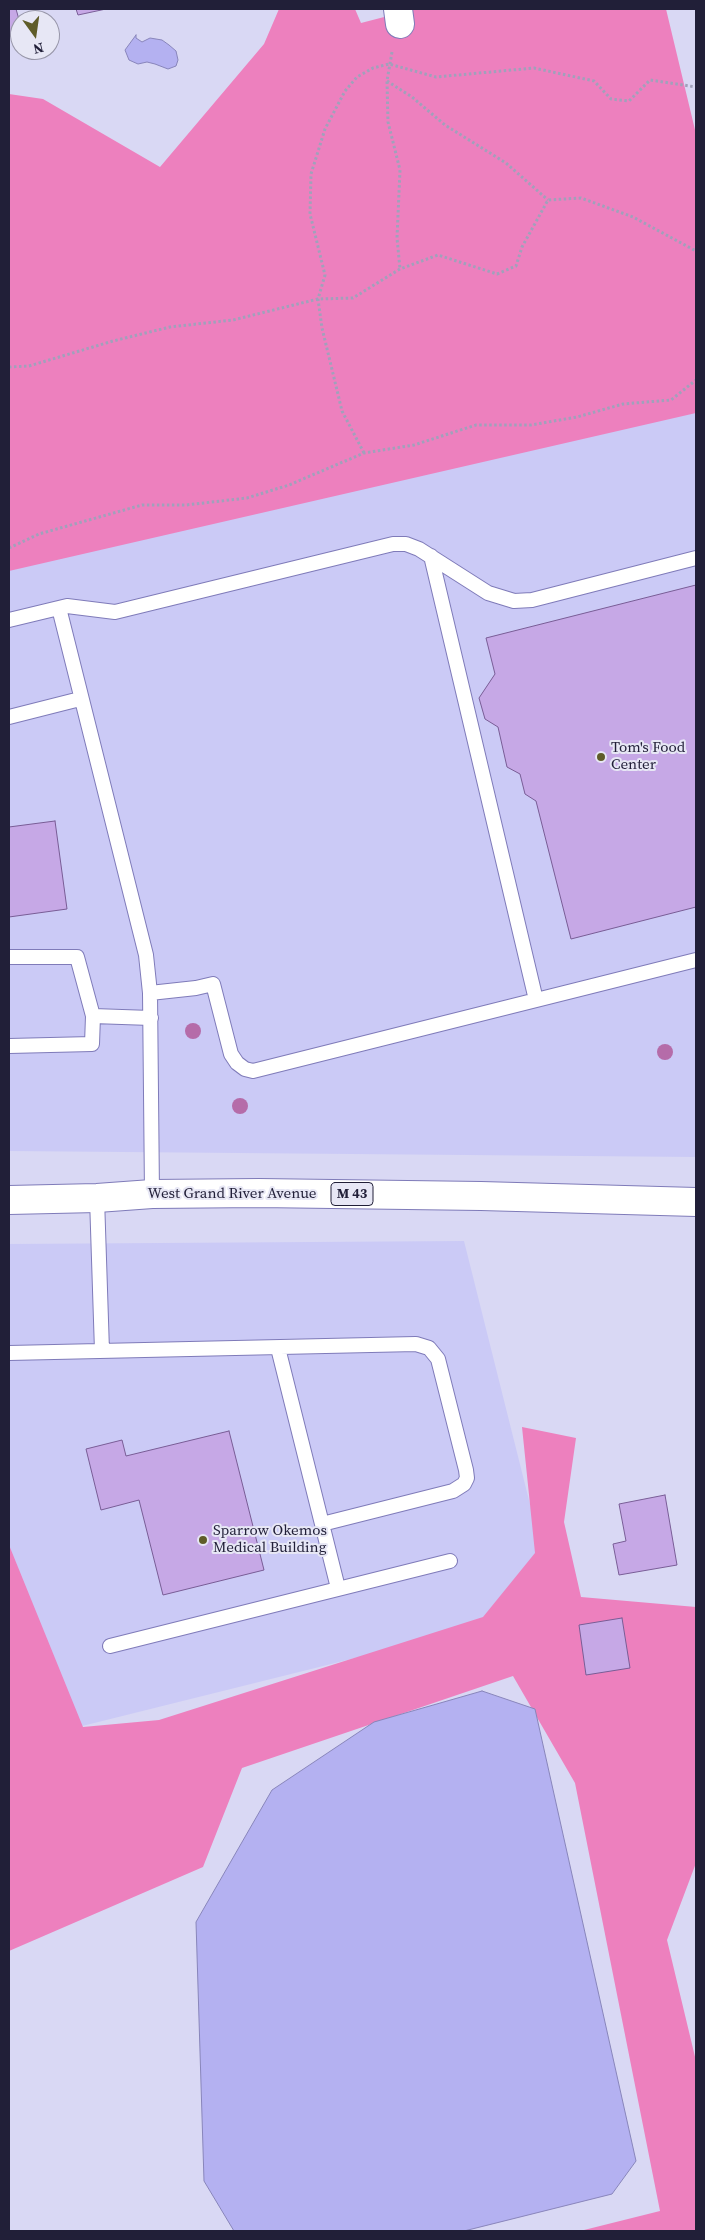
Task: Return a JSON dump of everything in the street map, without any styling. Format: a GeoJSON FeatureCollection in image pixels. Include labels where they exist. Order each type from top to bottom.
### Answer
{"type":"FeatureCollection","features":[{"type":"Feature","properties":{"kind":"main road","name":"West Grand River Avenue"},"geometry":{"type":"LineString","coordinates":[[9,1200],[259,1192],[696,1202]]}},
{"type":"Feature","properties":{"kind":"lane"},"geometry":{"type":"LineString","coordinates":[[9,620],[74,606],[115,612],[393,544],[406,544],[419,548],[488,594],[514,600],[532,600],[696,558]]}},
{"type":"Feature","properties":{"kind":"lane"},"geometry":{"type":"LineString","coordinates":[[431,556],[536,1000]]}},
{"type":"Feature","properties":{"kind":"lane"},"geometry":{"type":"LineString","coordinates":[[58,608],[146,955],[151,1018],[152,1194]]}},
{"type":"Feature","properties":{"kind":"lane"},"geometry":{"type":"LineString","coordinates":[[9,717],[80,699]]}},
{"type":"Feature","properties":{"kind":"lane"},"geometry":{"type":"LineString","coordinates":[[9,957],[77,957],[93,1016],[92,1044],[9,1046]]}},
{"type":"Feature","properties":{"kind":"lane"},"geometry":{"type":"LineString","coordinates":[[150,993],[214,984],[231,1054],[237,1063],[253,1071],[696,960]]}},
{"type":"Feature","properties":{"kind":"lane"},"geometry":{"type":"LineString","coordinates":[[93,1016],[151,1018]]}},
{"type":"Feature","properties":{"kind":"lane"},"geometry":{"type":"LineString","coordinates":[[97,1198],[102,1351]]}},
{"type":"Feature","properties":{"kind":"lane"},"geometry":{"type":"LineString","coordinates":[[9,1353],[423,1345],[434,1353],[440,1369],[466,1470],[467,1478],[464,1484],[453,1492],[322,1524]]}},
{"type":"Feature","properties":{"kind":"lane"},"geometry":{"type":"LineString","coordinates":[[278,1348],[338,1588]]}},
{"type":"Feature","properties":{"kind":"lane"},"geometry":{"type":"LineString","coordinates":[[110,1646],[450,1561]]}},
{"type":"Feature","properties":{"kind":"path"},"geometry":{"type":"LineString","coordinates":[[399,17],[387,81],[388,122],[400,170],[397,238],[400,269]]}},
{"type":"Feature","properties":{"kind":"path"},"geometry":{"type":"LineString","coordinates":[[364,453],[342,412],[322,328],[318,299],[325,275],[310,214],[311,174],[325,129],[345,91],[357,77],[373,68],[389,64],[436,77],[534,68],[594,82],[611,99],[629,101],[650,80],[696,87]]}},
{"type":"Feature","properties":{"kind":"path"},"geometry":{"type":"LineString","coordinates":[[387,81],[412,97],[445,125],[506,163],[548,200],[581,198],[633,217],[696,251]]}},
{"type":"Feature","properties":{"kind":"path"},"geometry":{"type":"LineString","coordinates":[[9,367],[28,366],[113,341],[170,327],[233,320],[318,299],[353,298],[400,269],[438,255],[497,274],[516,266],[522,247],[548,200]]}},
{"type":"Feature","properties":{"kind":"path"},"geometry":{"type":"LineString","coordinates":[[9,548],[39,534],[142,505],[186,505],[246,498],[288,485],[364,453],[414,445],[476,425],[531,425],[577,417],[623,404],[671,400],[696,380]]}},
{"type":"Feature","properties":{"kind":"shaded area"},"geometry":{"type":"Polygon","coordinates":[[[279,9],[355,9],[361,23],[415,9],[666,9],[696,134],[696,413],[9,571],[9,94],[43,99],[160,167],[264,44],[279,9]]]}},
{"type":"Feature","properties":{"kind":"shaded area"},"geometry":{"type":"Polygon","coordinates":[[[136,35],[136,38],[142,42],[150,38],[162,40],[169,45],[176,51],[178,60],[176,66],[168,69],[147,62],[138,64],[129,60],[125,50],[136,35]]]}},
{"type":"Feature","properties":{"kind":"shaded area"},"geometry":{"type":"Polygon","coordinates":[[[696,353],[696,1157],[9,1151],[9,523],[696,353]]]}},
{"type":"Feature","properties":{"kind":"shaded area"},"geometry":{"type":"Polygon","coordinates":[[[464,1241],[556,1608],[26,1740],[9,1672],[9,1244],[464,1241]]]}},
{"type":"Feature","properties":{"kind":"shaded area"},"geometry":{"type":"Polygon","coordinates":[[[522,1427],[576,1438],[564,1522],[581,1597],[696,1607],[696,1863],[667,1940],[696,2061],[696,2231],[580,2231],[660,2211],[575,1783],[513,1676],[242,1768],[203,1867],[9,1951],[9,1545],[83,1727],[159,1720],[483,1617],[535,1553],[522,1427]]]}},
{"type":"Feature","properties":{"kind":"shaded area"},"geometry":{"type":"Polygon","coordinates":[[[482,1691],[535,1709],[636,2161],[612,2194],[464,2231],[234,2231],[204,2181],[196,1922],[272,1790],[374,1722],[482,1691]]]}},
{"type":"Feature","properties":{"kind":"building"},"geometry":{"type":"Polygon","coordinates":[[[9,9],[16,9],[10,10],[9,36],[9,9]]]}},
{"type":"Feature","properties":{"kind":"building"},"geometry":{"type":"Polygon","coordinates":[[[76,9],[106,9],[78,15],[76,9]]]}},
{"type":"Feature","properties":{"kind":"building","name":"Tom's Food Center"},"geometry":{"type":"Polygon","coordinates":[[[696,585],[696,907],[571,939],[536,801],[525,794],[520,774],[507,767],[498,727],[485,719],[479,698],[495,674],[486,638],[696,585]]]}},
{"type":"Feature","properties":{"kind":"building"},"geometry":{"type":"Polygon","coordinates":[[[55,821],[67,909],[9,917],[9,827],[55,821]]]}},
{"type":"Feature","properties":{"kind":"building","name":"Sparrow Okemos Medical Building"},"geometry":{"type":"Polygon","coordinates":[[[229,1431],[264,1570],[163,1595],[139,1500],[101,1510],[86,1449],[122,1440],[126,1456],[229,1431]]]}},
{"type":"Feature","properties":{"kind":"building"},"geometry":{"type":"Polygon","coordinates":[[[665,1495],[677,1565],[619,1575],[613,1544],[626,1541],[619,1504],[665,1495]]]}},
{"type":"Feature","properties":{"kind":"building"},"geometry":{"type":"Polygon","coordinates":[[[622,1618],[630,1668],[586,1675],[579,1625],[622,1618]]]}},
{"type":"Feature","properties":{"kind":"place","name":"Tom's Food Center"},"geometry":{"type":"Point","coordinates":[601,757]}},
{"type":"Feature","properties":{"kind":"place","name":"Sparrow Okemos Medical Building"},"geometry":{"type":"Point","coordinates":[203,1540]}}]}
